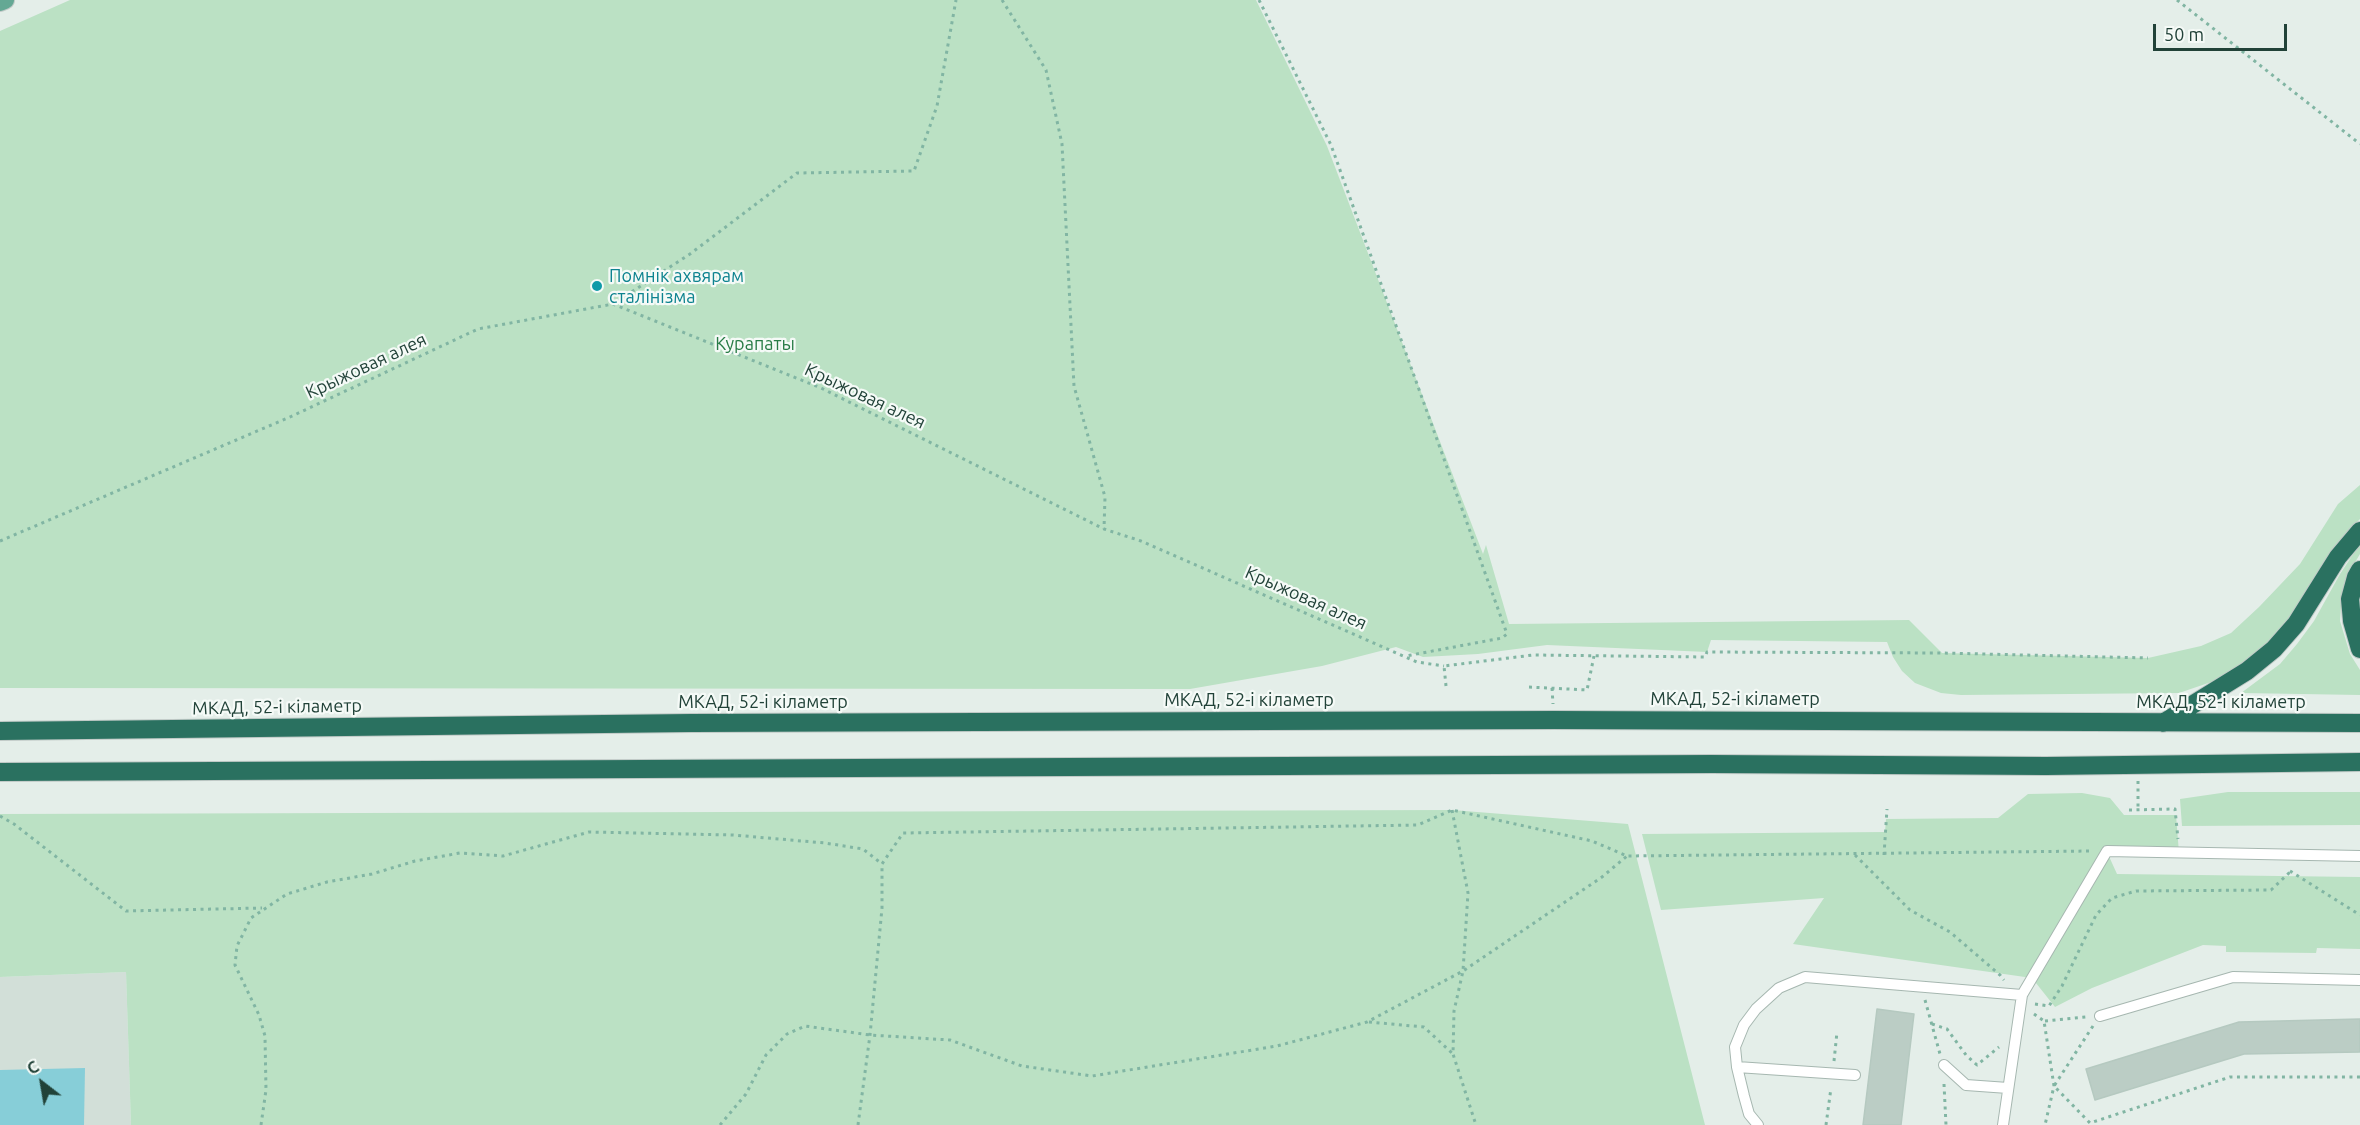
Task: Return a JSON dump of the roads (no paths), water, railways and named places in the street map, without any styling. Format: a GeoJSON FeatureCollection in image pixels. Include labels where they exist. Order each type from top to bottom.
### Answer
{"type":"FeatureCollection","features":[{"type":"Feature","properties":{"kind":"highway"},"geometry":{"type":"LineString","coordinates":[[2163,723],[2239,676],[2274,649],[2296,624],[2337,557],[2360,531]]}},
{"type":"Feature","properties":{"kind":"highway"},"geometry":{"type":"LineString","coordinates":[[2360,570],[2350,599],[2352,621],[2360,649]]}},
{"type":"Feature","properties":{"kind":"highway","name":"МКАД, 52-і кіламетр"},"geometry":{"type":"LineString","coordinates":[[0,731],[702,723],[1566,720],[2360,723]]}},
{"type":"Feature","properties":{"kind":"highway"},"geometry":{"type":"LineString","coordinates":[[0,772],[1687,764],[2138,765],[2360,762]]}},
{"type":"Feature","properties":{"kind":"main road"},"geometry":{"type":"LineString","coordinates":[[0,2],[5,0]]}},
{"type":"Feature","properties":{"kind":"lane"},"geometry":{"type":"LineString","coordinates":[[2003,1125],[2016,1039],[2019,998],[2107,851],[2360,856]]}},
{"type":"Feature","properties":{"kind":"lane"},"geometry":{"type":"LineString","coordinates":[[1758,1125],[1749,1114],[1737,1067],[1735,1047],[1744,1025],[1779,988],[1805,977],[2019,998]]}},
{"type":"Feature","properties":{"kind":"lane"},"geometry":{"type":"LineString","coordinates":[[2100,1016],[2234,977],[2360,980]]}},
{"type":"Feature","properties":{"kind":"lane"},"geometry":{"type":"LineString","coordinates":[[1944,1065],[1966,1085],[2008,1088]]}},
{"type":"Feature","properties":{"kind":"lane"},"geometry":{"type":"LineString","coordinates":[[1737,1067],[1855,1075]]}},
{"type":"Feature","properties":{"kind":"water"},"geometry":{"type":"Polygon","coordinates":[[[85,1068],[84,1125],[0,1125],[0,1070],[85,1068]]]}},
{"type":"Feature","properties":{"kind":"place","name":"Помнік ахвярам сталінізма"},"geometry":{"type":"Point","coordinates":[597,286]}},
{"type":"Feature","properties":{"kind":"park label","name":"Курапаты"},"geometry":{"type":"Point","coordinates":[755,344]}}]}
